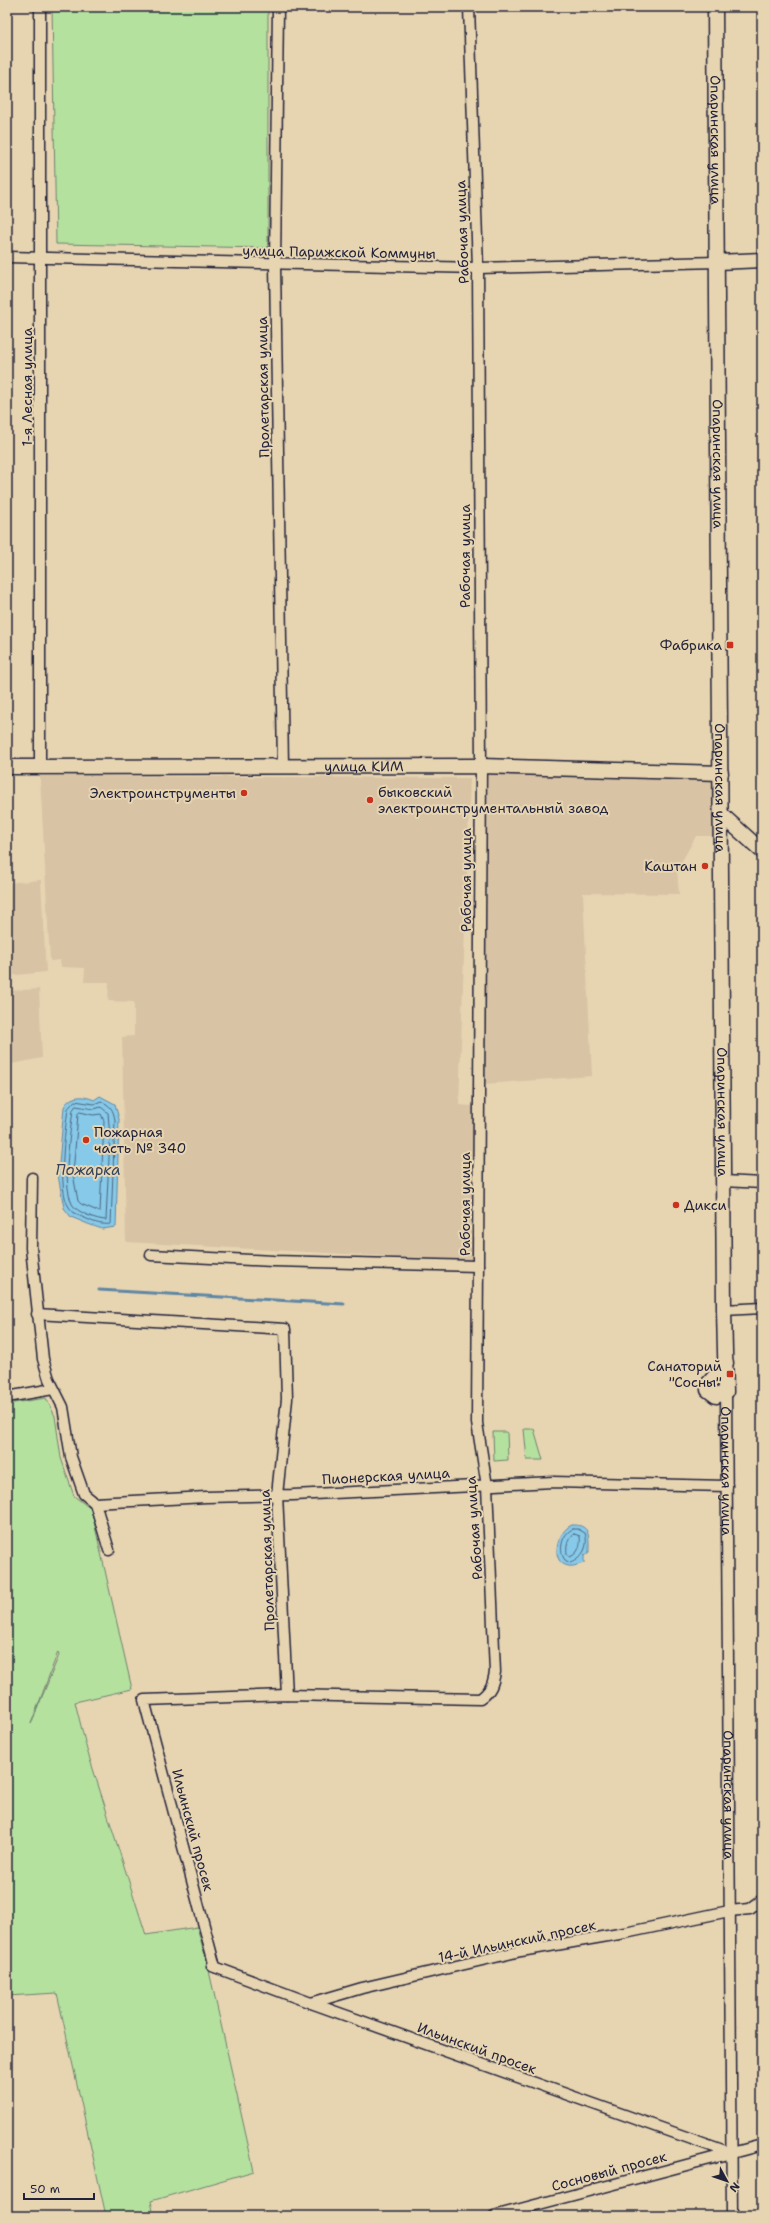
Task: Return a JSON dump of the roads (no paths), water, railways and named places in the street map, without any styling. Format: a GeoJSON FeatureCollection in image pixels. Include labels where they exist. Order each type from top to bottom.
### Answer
{"type":"FeatureCollection","features":[{"type":"Feature","properties":{"kind":"main road","name":"Опаринская улица"},"geometry":{"type":"LineString","coordinates":[[715,7],[718,262],[724,1310],[726,1363],[711,1379],[708,1384],[708,1390],[716,1396],[726,1392]]}},
{"type":"Feature","properties":{"kind":"main road"},"geometry":{"type":"LineString","coordinates":[[718,262],[762,260]]}},
{"type":"Feature","properties":{"kind":"main road","name":"улица КИМ"},"geometry":{"type":"LineString","coordinates":[[7,767],[481,766],[721,773]]}},
{"type":"Feature","properties":{"kind":"main road"},"geometry":{"type":"LineString","coordinates":[[721,814],[762,851]]}},
{"type":"Feature","properties":{"kind":"street","name":"1-я Лесная улица"},"geometry":{"type":"LineString","coordinates":[[40,7],[40,767]]}},
{"type":"Feature","properties":{"kind":"street","name":"Пролетарская улица"},"geometry":{"type":"LineString","coordinates":[[278,7],[276,265],[283,766]]}},
{"type":"Feature","properties":{"kind":"street","name":"Рабочая улица"},"geometry":{"type":"LineString","coordinates":[[287,1694],[480,1699],[487,1694],[492,1686],[495,1672],[487,1486],[476,1423],[481,766],[478,268],[469,7]]}},
{"type":"Feature","properties":{"kind":"street","name":"улица Парижской Коммуны"},"geometry":{"type":"LineString","coordinates":[[7,257],[276,265],[478,268],[718,262]]}},
{"type":"Feature","properties":{"kind":"street"},"geometry":{"type":"LineString","coordinates":[[32,1178],[31,1248],[42,1359],[53,1389],[63,1407],[71,1457],[84,1494],[95,1503],[109,1550]]}},
{"type":"Feature","properties":{"kind":"street"},"geometry":{"type":"LineString","coordinates":[[724,1181],[762,1183]]}},
{"type":"Feature","properties":{"kind":"street"},"geometry":{"type":"LineString","coordinates":[[151,1255],[273,1261],[478,1266]]}},
{"type":"Feature","properties":{"kind":"street"},"geometry":{"type":"LineString","coordinates":[[724,1310],[762,1308]]}},
{"type":"Feature","properties":{"kind":"street","name":"Пролетарская улица"},"geometry":{"type":"LineString","coordinates":[[37,1314],[285,1329],[286,1399],[277,1495],[287,1694]]}},
{"type":"Feature","properties":{"kind":"street"},"geometry":{"type":"LineString","coordinates":[[7,1397],[53,1389]]}},
{"type":"Feature","properties":{"kind":"street","name":"Опаринская улица"},"geometry":{"type":"LineString","coordinates":[[726,1392],[732,2216]]}},
{"type":"Feature","properties":{"kind":"street","name":"Пионерская улица"},"geometry":{"type":"LineString","coordinates":[[95,1503],[553,1482],[726,1486]]}},
{"type":"Feature","properties":{"kind":"street","name":"Ильинский просек"},"geometry":{"type":"LineString","coordinates":[[287,1694],[144,1700],[213,1966],[311,2003],[731,2153]]}},
{"type":"Feature","properties":{"kind":"street","name":"14-й Ильинский просек"},"geometry":{"type":"LineString","coordinates":[[311,2003],[362,1988],[521,1951],[625,1933],[729,1911],[750,1909],[762,1900]]}},
{"type":"Feature","properties":{"kind":"street","name":"Сосновый просек"},"geometry":{"type":"LineString","coordinates":[[494,2216],[762,2145]]}},
{"type":"Feature","properties":{"kind":"water","name":"Пожарка"},"geometry":{"type":"Polygon","coordinates":[[[100,1096],[115,1104],[119,1119],[116,1227],[102,1229],[71,1217],[64,1208],[58,1175],[64,1107],[73,1098],[86,1097],[94,1100],[100,1096]]]}},
{"type":"Feature","properties":{"kind":"water"},"geometry":{"type":"Polygon","coordinates":[[[572,1525],[578,1525],[586,1529],[589,1537],[589,1552],[584,1556],[584,1563],[569,1566],[563,1564],[559,1559],[557,1546],[563,1533],[572,1525]]]}},
{"type":"Feature","properties":{"kind":"waterway"},"geometry":{"type":"LineString","coordinates":[[99,1290],[344,1304]]}},
{"type":"Feature","properties":{"kind":"place","name":"Фабрика"},"geometry":{"type":"Point","coordinates":[730,645]}},
{"type":"Feature","properties":{"kind":"place","name":"Электроинструменты"},"geometry":{"type":"Point","coordinates":[244,793]}},
{"type":"Feature","properties":{"kind":"place","name":"быковский электроинструментальный завод"},"geometry":{"type":"Point","coordinates":[370,800]}},
{"type":"Feature","properties":{"kind":"place","name":"Каштан"},"geometry":{"type":"Point","coordinates":[705,866]}},
{"type":"Feature","properties":{"kind":"place","name":"Пожарная часть № 340"},"geometry":{"type":"Point","coordinates":[86,1140]}},
{"type":"Feature","properties":{"kind":"place","name":"Дикси"},"geometry":{"type":"Point","coordinates":[676,1205]}},
{"type":"Feature","properties":{"kind":"place","name":"Санаторий \"Сосны\""},"geometry":{"type":"Point","coordinates":[730,1374]}}]}
